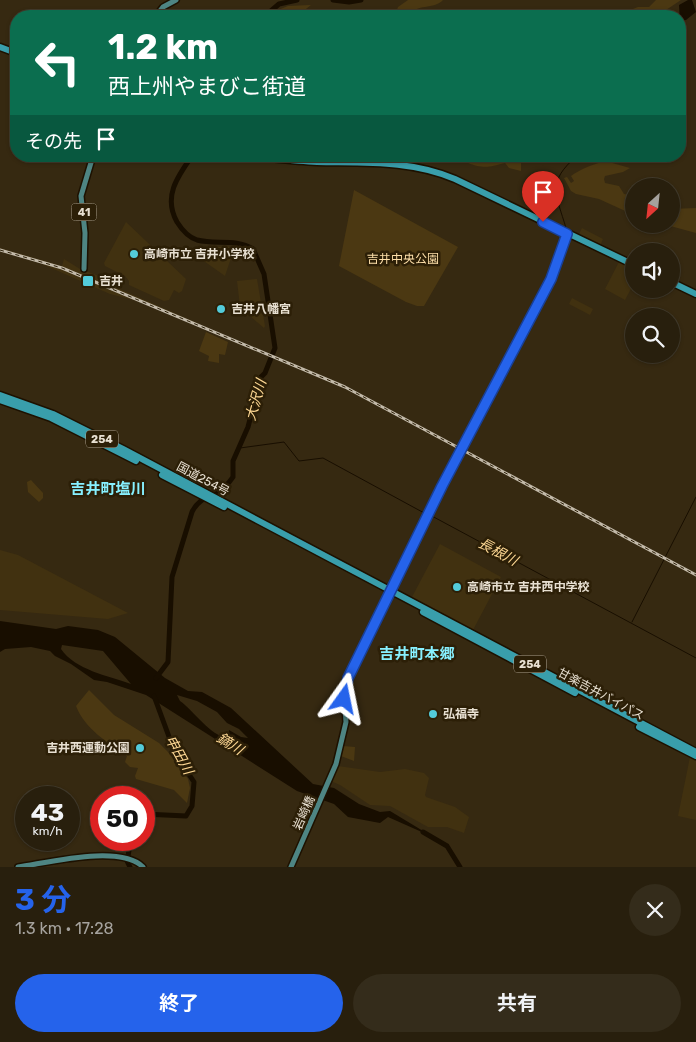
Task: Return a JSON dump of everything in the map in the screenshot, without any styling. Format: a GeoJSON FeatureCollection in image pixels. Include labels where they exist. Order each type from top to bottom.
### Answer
{"type":"FeatureCollection","features":[{"type":"Feature","properties":{"kind":"highway"},"geometry":{"type":"LineString","coordinates":[[349,162],[417,166],[454,179],[625,261]]}},
{"type":"Feature","properties":{"kind":"highway"},"geometry":{"type":"LineString","coordinates":[[680,286],[696,294]]}},
{"type":"Feature","properties":{"kind":"highway","name":"国道254号"},"geometry":{"type":"LineString","coordinates":[[0,395],[53,414],[199,492]]}},
{"type":"Feature","properties":{"kind":"highway","name":"国道254号"},"geometry":{"type":"LineString","coordinates":[[0,400],[52,418],[217,501],[390,592]]}},
{"type":"Feature","properties":{"kind":"highway","name":"甘楽吉井バイパス"},"geometry":{"type":"LineString","coordinates":[[390,592],[696,752]]}},
{"type":"Feature","properties":{"kind":"highway","name":"甘楽吉井バイパス"},"geometry":{"type":"LineString","coordinates":[[390,592],[696,756]]}},
{"type":"Feature","properties":{"kind":"main road"},"geometry":{"type":"LineString","coordinates":[[160,10],[176,0]]}},
{"type":"Feature","properties":{"kind":"main road","name":"41"},"geometry":{"type":"LineString","coordinates":[[84,269],[85,233],[81,196],[91,162]]}},
{"type":"Feature","properties":{"kind":"main road","name":"岩崎橋"},"geometry":{"type":"LineString","coordinates":[[291,867],[330,779],[345,729],[346,682],[450,471],[545,292],[567,234]]}},
{"type":"Feature","properties":{"kind":"main road"},"geometry":{"type":"LineString","coordinates":[[18,867],[101,856],[131,859],[143,867]]}},
{"type":"Feature","properties":{"kind":"shaded area","name":"高崎市立 吉井小学校"},"geometry":{"type":"Polygon","coordinates":[[[126,222],[186,279],[182,291],[179,293],[174,290],[169,300],[164,301],[129,285],[129,281],[125,276],[105,266],[104,263],[126,222]]]}},
{"type":"Feature","properties":{"kind":"shaded area"},"geometry":{"type":"Polygon","coordinates":[[[582,228],[603,239],[600,246],[578,236],[582,228]]]}},
{"type":"Feature","properties":{"kind":"shaded area"},"geometry":{"type":"Polygon","coordinates":[[[228,246],[233,252],[225,276],[201,259],[208,248],[228,246]]]}},
{"type":"Feature","properties":{"kind":"shaded area"},"geometry":{"type":"Polygon","coordinates":[[[0,248],[62,266],[64,259],[80,269],[107,279],[106,283],[197,323],[195,325],[138,301],[110,294],[31,259],[0,251],[0,248]]]}},
{"type":"Feature","properties":{"kind":"shaded area"},"geometry":{"type":"Polygon","coordinates":[[[620,260],[625,262],[625,300],[605,289],[620,260]]]}},
{"type":"Feature","properties":{"kind":"shaded area"},"geometry":{"type":"Polygon","coordinates":[[[257,279],[264,328],[250,316],[241,315],[237,281],[257,279]]]}},
{"type":"Feature","properties":{"kind":"shaded area"},"geometry":{"type":"Polygon","coordinates":[[[572,298],[593,309],[590,315],[569,304],[572,298]]]}},
{"type":"Feature","properties":{"kind":"shaded area","name":"高崎市立 吉井西中学校"},"geometry":{"type":"Polygon","coordinates":[[[440,544],[501,577],[473,630],[412,597],[440,544]]]}},
{"type":"Feature","properties":{"kind":"shaded area"},"geometry":{"type":"Polygon","coordinates":[[[0,550],[18,555],[128,613],[108,619],[0,610],[0,550]]]}},
{"type":"Feature","properties":{"kind":"shaded area"},"geometry":{"type":"Polygon","coordinates":[[[690,757],[696,760],[696,820],[678,816],[690,757]]]}},
{"type":"Feature","properties":{"kind":"shaded area"},"geometry":{"type":"Polygon","coordinates":[[[338,766],[380,772],[405,769],[424,773],[429,778],[426,797],[455,807],[469,817],[464,833],[447,827],[428,827],[390,806],[370,805],[331,781],[338,766]]]}},
{"type":"Feature","properties":{"kind":"green space"},"geometry":{"type":"Polygon","coordinates":[[[408,0],[443,0],[435,5],[415,10],[397,10],[398,7],[408,0]]]}},
{"type":"Feature","properties":{"kind":"green space"},"geometry":{"type":"Polygon","coordinates":[[[656,0],[681,0],[666,10],[630,10],[638,7],[649,7],[656,0]]]}},
{"type":"Feature","properties":{"kind":"green space"},"geometry":{"type":"Polygon","coordinates":[[[311,5],[305,10],[278,10],[288,6],[311,5]]]}},
{"type":"Feature","properties":{"kind":"green space"},"geometry":{"type":"Polygon","coordinates":[[[522,162],[521,171],[509,168],[505,163],[486,167],[468,163],[522,162]]]}},
{"type":"Feature","properties":{"kind":"green space"},"geometry":{"type":"Polygon","coordinates":[[[602,162],[630,168],[623,172],[605,176],[604,179],[605,183],[619,186],[625,194],[625,211],[599,199],[576,194],[571,191],[564,178],[567,177],[571,183],[574,181],[571,176],[602,162]]]}},
{"type":"Feature","properties":{"kind":"green space","name":"吉井中央公園"},"geometry":{"type":"Polygon","coordinates":[[[354,190],[458,247],[424,306],[417,306],[406,302],[339,266],[354,190]]]}},
{"type":"Feature","properties":{"kind":"green space"},"geometry":{"type":"Polygon","coordinates":[[[696,208],[696,233],[680,229],[680,209],[696,208]]]}},
{"type":"Feature","properties":{"kind":"green space"},"geometry":{"type":"Polygon","coordinates":[[[206,332],[228,342],[225,355],[219,354],[219,363],[208,361],[209,356],[199,351],[206,332]]]}},
{"type":"Feature","properties":{"kind":"green space"},"geometry":{"type":"Polygon","coordinates":[[[31,480],[43,493],[43,498],[39,502],[28,492],[27,482],[31,480]]]}},
{"type":"Feature","properties":{"kind":"green space","name":"吉井西運動公園"},"geometry":{"type":"Polygon","coordinates":[[[89,690],[114,715],[159,743],[168,752],[188,779],[190,788],[187,803],[174,790],[136,779],[135,776],[138,768],[130,767],[125,762],[127,756],[97,734],[85,722],[76,706],[89,690]]]}},
{"type":"Feature","properties":{"kind":"green space"},"geometry":{"type":"Polygon","coordinates":[[[343,746],[355,747],[354,761],[341,756],[343,746]]]}},
{"type":"Feature","properties":{"kind":"water"},"geometry":{"type":"Polygon","coordinates":[[[692,0],[696,12],[686,20],[686,10],[679,10],[679,5],[692,0]]]}},
{"type":"Feature","properties":{"kind":"water"},"geometry":{"type":"Polygon","coordinates":[[[0,621],[56,629],[68,626],[98,630],[115,637],[165,678],[188,691],[202,692],[231,708],[313,784],[334,788],[359,804],[380,812],[390,811],[433,837],[388,817],[380,823],[348,817],[334,804],[297,791],[146,695],[107,682],[94,680],[50,651],[31,647],[5,649],[0,652],[0,621]],[[62,645],[61,649],[75,662],[103,675],[131,684],[103,651],[62,645]],[[177,695],[180,701],[216,733],[228,737],[229,730],[241,737],[248,738],[239,729],[227,723],[217,712],[197,701],[177,695]]]}},
{"type":"Feature","properties":{"kind":"waterway","name":"大沢川"},"geometry":{"type":"LineString","coordinates":[[272,10],[279,4],[297,0]]}},
{"type":"Feature","properties":{"kind":"waterway","name":"大沢川"},"geometry":{"type":"LineString","coordinates":[[333,0],[349,2],[361,0]]}},
{"type":"Feature","properties":{"kind":"waterway","name":"大沢川"},"geometry":{"type":"LineString","coordinates":[[156,678],[168,662],[172,577],[192,512],[200,501],[224,487],[233,477],[233,461],[248,427],[261,377],[265,373],[275,348],[264,274],[253,249],[239,244],[194,239],[177,222],[171,204],[172,196],[177,180],[188,162]]}},
{"type":"Feature","properties":{"kind":"waterway"},"geometry":{"type":"LineString","coordinates":[[566,228],[556,189],[561,173],[570,162]]}},
{"type":"Feature","properties":{"kind":"waterway"},"geometry":{"type":"LineString","coordinates":[[552,282],[566,245]]}},
{"type":"Feature","properties":{"kind":"waterway"},"geometry":{"type":"LineString","coordinates":[[436,505],[487,408]]}},
{"type":"Feature","properties":{"kind":"waterway","name":"長根川"},"geometry":{"type":"LineString","coordinates":[[240,448],[284,442],[299,461],[323,458],[426,514]]}},
{"type":"Feature","properties":{"kind":"waterway","name":"長根川"},"geometry":{"type":"LineString","coordinates":[[632,622],[696,497]]}},
{"type":"Feature","properties":{"kind":"waterway","name":"長根川"},"geometry":{"type":"LineString","coordinates":[[430,515],[696,658]]}},
{"type":"Feature","properties":{"kind":"waterway","name":"申田川"},"geometry":{"type":"LineString","coordinates":[[154,696],[175,753],[194,782],[192,806],[186,816],[155,815]]}},
{"type":"Feature","properties":{"kind":"waterway","name":"鏑川"},"geometry":{"type":"LineString","coordinates":[[423,832],[447,846],[460,867]]}},
{"type":"Feature","properties":{"kind":"waterway","name":"申田川"},"geometry":{"type":"LineString","coordinates":[[129,851],[127,861],[130,867]]}},
{"type":"Feature","properties":{"kind":"railway"},"geometry":{"type":"LineString","coordinates":[[0,250],[62,268],[345,387],[696,575]]}},
{"type":"Feature","properties":{"kind":"place","name":"高崎市立 吉井小学校"},"geometry":{"type":"Point","coordinates":[134,254]}},
{"type":"Feature","properties":{"kind":"place","name":"吉井"},"geometry":{"type":"Point","coordinates":[88,281]}},
{"type":"Feature","properties":{"kind":"place","name":"吉井八幡宮"},"geometry":{"type":"Point","coordinates":[221,309]}},
{"type":"Feature","properties":{"kind":"place","name":"高崎市立 吉井西中学校"},"geometry":{"type":"Point","coordinates":[457,587]}},
{"type":"Feature","properties":{"kind":"place","name":"弘福寺"},"geometry":{"type":"Point","coordinates":[433,714]}},
{"type":"Feature","properties":{"kind":"place","name":"吉井西運動公園"},"geometry":{"type":"Point","coordinates":[140,748]}},
{"type":"Feature","properties":{"kind":"district","name":"吉井町塩川"},"geometry":{"type":"Point","coordinates":[108,489]}},
{"type":"Feature","properties":{"kind":"district","name":"吉井町本郷"},"geometry":{"type":"Point","coordinates":[417,654]}},
{"type":"Feature","properties":{"kind":"route"},"geometry":{"type":"LineString","coordinates":[[344,699],[348,678],[406,559],[551,279],[567,234],[543,222]]}}]}
